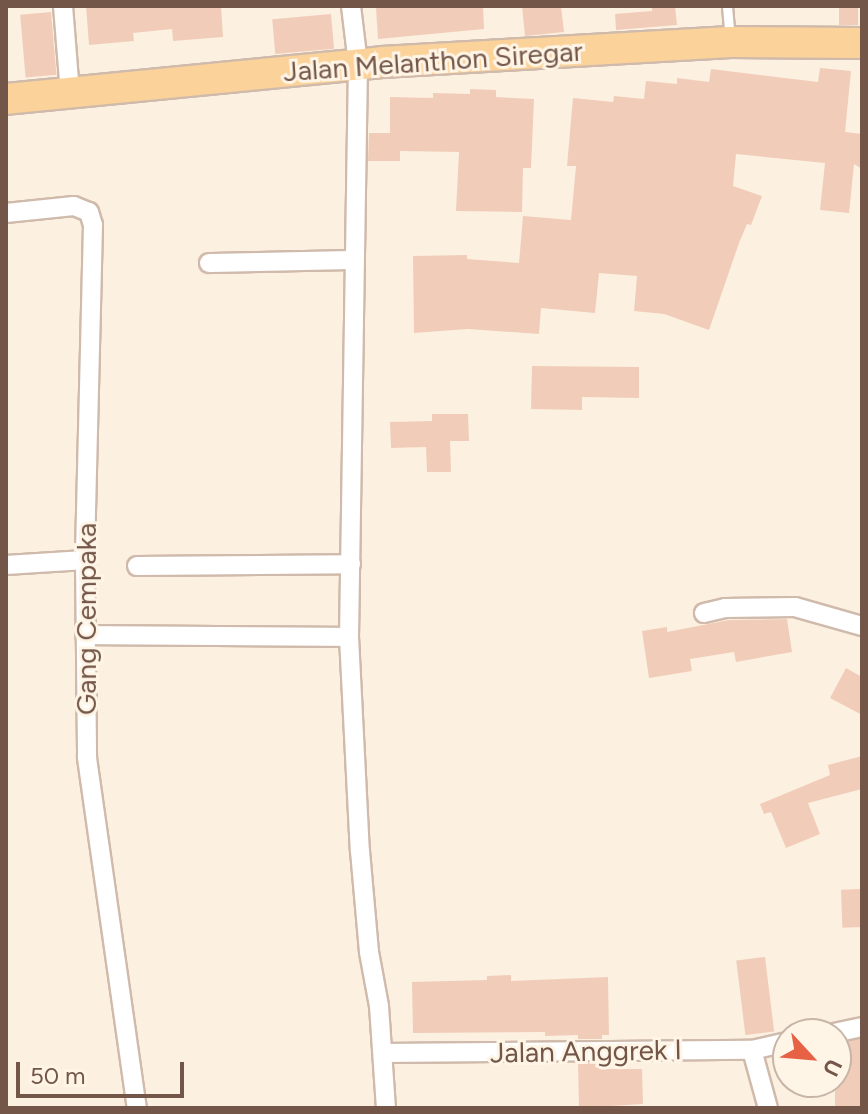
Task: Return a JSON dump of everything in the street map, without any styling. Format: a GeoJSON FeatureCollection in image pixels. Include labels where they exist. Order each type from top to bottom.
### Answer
{"type":"FeatureCollection","features":[{"type":"Feature","properties":{"kind":"main road","name":"Jalan Melanthon Siregar"},"geometry":{"type":"LineString","coordinates":[[6,99],[358,64],[730,42],[862,43]]}},
{"type":"Feature","properties":{"kind":"street"},"geometry":{"type":"LineString","coordinates":[[63,6],[70,93]]}},
{"type":"Feature","properties":{"kind":"street"},"geometry":{"type":"LineString","coordinates":[[351,6],[358,64],[353,260],[355,415],[349,637],[360,851],[383,1053],[386,1108]]}},
{"type":"Feature","properties":{"kind":"street","name":"Gang Cempaka"},"geometry":{"type":"LineString","coordinates":[[6,213],[74,206],[89,212],[93,225],[85,560],[87,758],[137,1108]]}},
{"type":"Feature","properties":{"kind":"street"},"geometry":{"type":"LineString","coordinates":[[209,263],[353,260]]}},
{"type":"Feature","properties":{"kind":"street"},"geometry":{"type":"LineString","coordinates":[[6,565],[85,560]]}},
{"type":"Feature","properties":{"kind":"street"},"geometry":{"type":"LineString","coordinates":[[137,566],[351,564]]}},
{"type":"Feature","properties":{"kind":"street"},"geometry":{"type":"LineString","coordinates":[[704,613],[725,608],[795,607],[862,626]]}},
{"type":"Feature","properties":{"kind":"street"},"geometry":{"type":"LineString","coordinates":[[85,635],[349,637]]}},
{"type":"Feature","properties":{"kind":"street","name":"Jalan Anggrek I"},"geometry":{"type":"LineString","coordinates":[[383,1053],[752,1050],[772,1046]]}},
{"type":"Feature","properties":{"kind":"street"},"geometry":{"type":"LineString","coordinates":[[752,1050],[768,1108]]}},
{"type":"Feature","properties":{"kind":"lane"},"geometry":{"type":"LineString","coordinates":[[727,6],[730,42]]}},
{"type":"Feature","properties":{"kind":"building"},"geometry":{"type":"Polygon","coordinates":[[[86,6],[221,6],[223,37],[173,41],[172,29],[133,33],[134,41],[89,45],[86,6]]]}},
{"type":"Feature","properties":{"kind":"building"},"geometry":{"type":"Polygon","coordinates":[[[483,6],[484,29],[378,39],[376,8],[483,6]]]}},
{"type":"Feature","properties":{"kind":"building"},"geometry":{"type":"Polygon","coordinates":[[[522,6],[561,6],[564,32],[525,36],[522,6]]]}},
{"type":"Feature","properties":{"kind":"building"},"geometry":{"type":"Polygon","coordinates":[[[652,6],[675,6],[677,25],[616,30],[615,14],[652,11],[652,6]]]}},
{"type":"Feature","properties":{"kind":"building"},"geometry":{"type":"Polygon","coordinates":[[[839,6],[858,6],[858,25],[839,25],[839,6]]]}},
{"type":"Feature","properties":{"kind":"building"},"geometry":{"type":"Polygon","coordinates":[[[51,12],[56,75],[26,77],[20,15],[51,12]]]}},
{"type":"Feature","properties":{"kind":"building"},"geometry":{"type":"Polygon","coordinates":[[[331,14],[334,49],[275,54],[272,19],[331,14]]]}},
{"type":"Feature","properties":{"kind":"building"},"geometry":{"type":"Polygon","coordinates":[[[820,68],[851,71],[845,132],[862,134],[862,169],[854,164],[849,213],[820,210],[825,163],[736,154],[733,186],[762,196],[751,225],[747,224],[739,243],[709,330],[664,314],[634,311],[637,276],[599,273],[595,313],[541,308],[539,334],[468,329],[414,333],[413,256],[467,255],[467,259],[519,263],[523,216],[571,220],[576,166],[567,166],[573,98],[613,102],[614,96],[644,99],[646,81],[677,84],[677,78],[709,82],[711,69],[818,82],[820,68]]]}},
{"type":"Feature","properties":{"kind":"building"},"geometry":{"type":"Polygon","coordinates":[[[470,89],[496,90],[496,97],[534,99],[531,168],[523,168],[522,212],[456,211],[459,152],[400,151],[400,161],[368,161],[369,133],[390,133],[390,97],[433,98],[433,93],[470,94],[470,89]]]}},
{"type":"Feature","properties":{"kind":"building"},"geometry":{"type":"Polygon","coordinates":[[[532,366],[639,367],[639,398],[582,397],[582,410],[531,409],[532,366]]]}},
{"type":"Feature","properties":{"kind":"building"},"geometry":{"type":"Polygon","coordinates":[[[432,414],[468,414],[469,441],[450,441],[451,472],[427,472],[426,447],[391,448],[390,422],[432,421],[432,414]]]}},
{"type":"Feature","properties":{"kind":"building"},"geometry":{"type":"Polygon","coordinates":[[[787,619],[792,652],[736,662],[734,652],[690,659],[692,671],[649,678],[642,631],[667,627],[667,632],[729,620],[787,619]]]}},
{"type":"Feature","properties":{"kind":"building"},"geometry":{"type":"Polygon","coordinates":[[[846,668],[862,677],[862,715],[830,698],[846,668]]]}},
{"type":"Feature","properties":{"kind":"building"},"geometry":{"type":"Polygon","coordinates":[[[862,756],[862,789],[808,803],[820,834],[786,848],[771,812],[764,814],[760,804],[830,775],[828,765],[862,756]]]}},
{"type":"Feature","properties":{"kind":"building"},"geometry":{"type":"Polygon","coordinates":[[[861,889],[862,927],[842,928],[841,890],[861,889]]]}},
{"type":"Feature","properties":{"kind":"building"},"geometry":{"type":"Polygon","coordinates":[[[765,957],[772,1032],[745,1035],[736,961],[765,957]]]}},
{"type":"Feature","properties":{"kind":"building"},"geometry":{"type":"Polygon","coordinates":[[[511,975],[511,981],[608,977],[609,1035],[602,1035],[602,1039],[578,1039],[578,1035],[545,1036],[545,1032],[413,1033],[412,982],[487,980],[487,976],[511,975]]]}},
{"type":"Feature","properties":{"kind":"building"},"geometry":{"type":"Polygon","coordinates":[[[852,1039],[862,1039],[862,1108],[835,1108],[835,1098],[852,1098],[852,1039]]]}},
{"type":"Feature","properties":{"kind":"building"},"geometry":{"type":"Polygon","coordinates":[[[578,1063],[603,1063],[603,1069],[642,1069],[643,1104],[579,1108],[578,1063]]]}}]}
